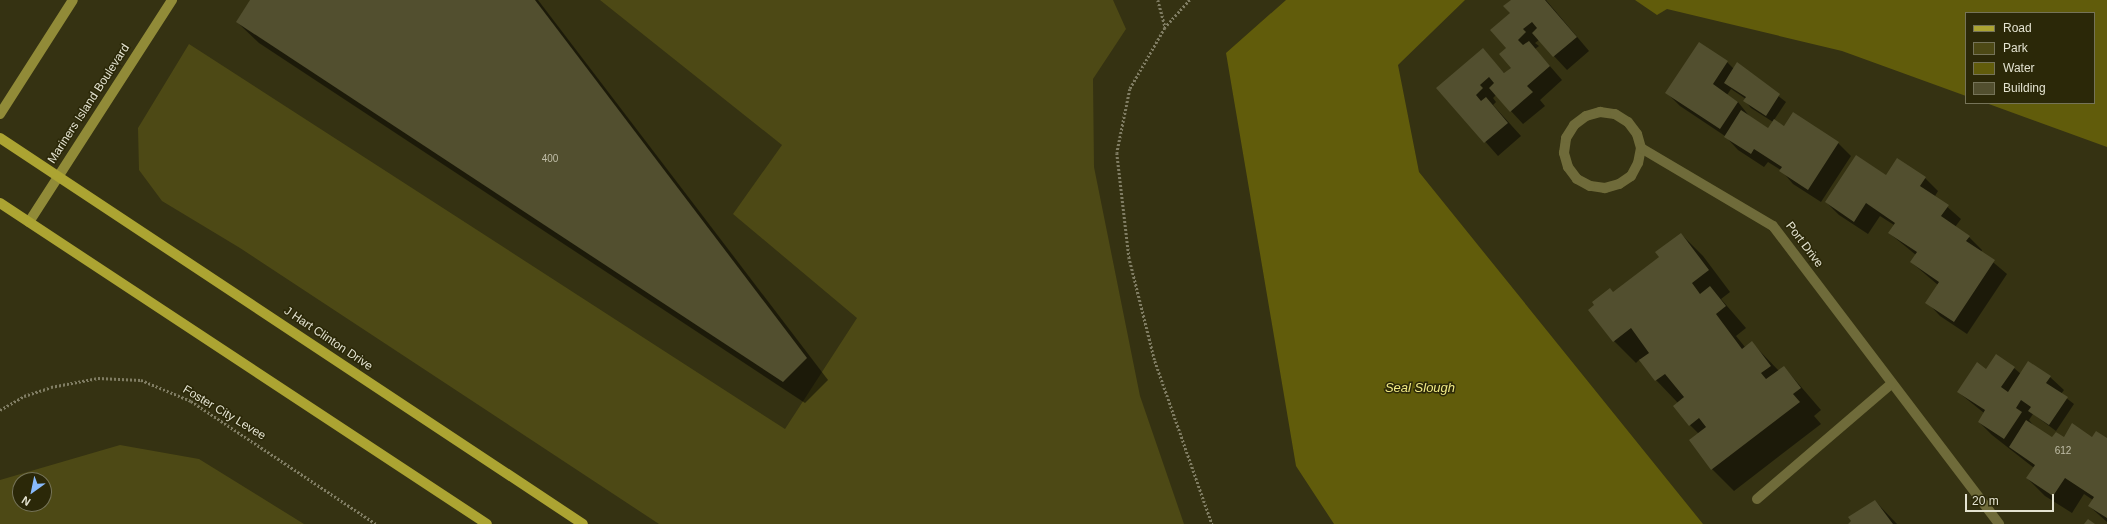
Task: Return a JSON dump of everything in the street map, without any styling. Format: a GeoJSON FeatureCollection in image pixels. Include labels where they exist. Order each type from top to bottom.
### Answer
{"type":"FeatureCollection","features":[{"type":"Feature","properties":{"kind":"main road"},"geometry":{"type":"LineString","coordinates":[[0,114],[73,0]]}},
{"type":"Feature","properties":{"kind":"main road","name":"Mariners Island Boulevard"},"geometry":{"type":"LineString","coordinates":[[29,222],[172,0]]}},
{"type":"Feature","properties":{"kind":"main road","name":"J Hart Clinton Drive"},"geometry":{"type":"LineString","coordinates":[[0,138],[583,524]]}},
{"type":"Feature","properties":{"kind":"main road"},"geometry":{"type":"LineString","coordinates":[[0,203],[487,524]]}},
{"type":"Feature","properties":{"kind":"street"},"geometry":{"type":"LineString","coordinates":[[1600,112],[1615,114],[1628,122],[1637,134],[1641,148],[1638,163],[1631,176],[1619,184],[1605,188],[1590,186],[1577,179],[1568,167],[1564,153],[1566,138],[1574,125],[1586,116],[1600,112]]}},
{"type":"Feature","properties":{"kind":"street","name":"Port Drive"},"geometry":{"type":"LineString","coordinates":[[1641,148],[1773,226],[1891,384],[1999,524]]}},
{"type":"Feature","properties":{"kind":"street"},"geometry":{"type":"LineString","coordinates":[[1757,499],[1891,384]]}},
{"type":"Feature","properties":{"kind":"path"},"geometry":{"type":"LineString","coordinates":[[1158,0],[1165,28]]}},
{"type":"Feature","properties":{"kind":"path"},"geometry":{"type":"LineString","coordinates":[[1190,0],[1165,28],[1130,89],[1117,153],[1129,257],[1155,361],[1212,524]]}},
{"type":"Feature","properties":{"kind":"path","name":"Foster City Levee"},"geometry":{"type":"LineString","coordinates":[[0,410],[19,399],[51,387],[98,378],[141,380],[191,401],[376,524]]}},
{"type":"Feature","properties":{"kind":"green space"},"geometry":{"type":"Polygon","coordinates":[[[600,0],[1113,0],[1126,29],[1093,79],[1094,167],[1140,396],[1184,524],[659,524],[240,248],[162,201],[139,170],[138,128],[189,44],[785,429],[857,318],[733,214],[782,145],[600,0]]]}},
{"type":"Feature","properties":{"kind":"green space"},"geometry":{"type":"Polygon","coordinates":[[[120,445],[199,459],[304,524],[0,524],[0,480],[12,476],[12,512],[52,512],[52,472],[27,472],[120,445]]]}},
{"type":"Feature","properties":{"kind":"water","name":"Seal Slough"},"geometry":{"type":"Polygon","coordinates":[[[1286,0],[1465,0],[1398,65],[1419,172],[1703,524],[1334,524],[1296,466],[1226,53],[1286,0]]]}},
{"type":"Feature","properties":{"kind":"water"},"geometry":{"type":"Polygon","coordinates":[[[1635,0],[2107,0],[2107,147],[1989,104],[2095,104],[2095,12],[1965,12],[1965,96],[1842,51],[1667,9],[1657,15],[1635,0]]]}},
{"type":"Feature","properties":{"kind":"building"},"geometry":{"type":"Polygon","coordinates":[[[250,0],[535,0],[807,358],[783,382],[236,22],[250,0]]]}},
{"type":"Feature","properties":{"kind":"building"},"geometry":{"type":"Polygon","coordinates":[[[1511,0],[1545,0],[1577,37],[1553,57],[1532,33],[1537,28],[1532,22],[1523,29],[1526,32],[1518,40],[1523,45],[1529,41],[1550,66],[1527,86],[1533,92],[1510,112],[1489,88],[1494,83],[1489,77],[1480,85],[1483,88],[1476,95],[1481,101],[1486,97],[1508,123],[1484,143],[1436,88],[1483,48],[1504,73],[1511,68],[1499,54],[1506,48],[1490,30],[1510,13],[1503,6],[1511,0]]]}},
{"type":"Feature","properties":{"kind":"building"},"geometry":{"type":"Polygon","coordinates":[[[1699,42],[1728,61],[1713,84],[1738,102],[1720,129],[1665,93],[1699,42]]]}},
{"type":"Feature","properties":{"kind":"building"},"geometry":{"type":"Polygon","coordinates":[[[1737,62],[1780,94],[1766,116],[1743,101],[1746,97],[1724,83],[1737,62]]]}},
{"type":"Feature","properties":{"kind":"building"},"geometry":{"type":"Polygon","coordinates":[[[1741,110],[1768,128],[1774,119],[1784,126],[1793,112],[1839,142],[1808,190],[1779,171],[1782,167],[1754,149],[1751,154],[1724,137],[1741,110]]]}},
{"type":"Feature","properties":{"kind":"building"},"geometry":{"type":"Polygon","coordinates":[[[1856,155],[1886,175],[1897,158],[1926,177],[1920,186],[1949,205],[1941,216],[1970,236],[1966,241],[1995,260],[1954,322],[1925,303],[1939,282],[1910,262],[1917,252],[1888,233],[1895,223],[1866,203],[1854,222],[1825,202],[1856,155]]]}},
{"type":"Feature","properties":{"kind":"building"},"geometry":{"type":"Polygon","coordinates":[[[1681,233],[1709,270],[1692,283],[1700,294],[1710,286],[1726,306],[1716,314],[1742,349],[1752,341],[1771,366],[1761,373],[1766,379],[1784,366],[1801,388],[1793,394],[1800,402],[1711,470],[1689,440],[1706,427],[1699,418],[1689,426],[1673,406],[1684,397],[1665,374],[1655,381],[1639,360],[1649,353],[1631,328],[1613,342],[1588,310],[1594,305],[1592,302],[1610,288],[1613,292],[1659,257],[1655,252],[1681,233]]]}},
{"type":"Feature","properties":{"kind":"building"},"geometry":{"type":"Polygon","coordinates":[[[1996,354],[2015,367],[2001,387],[2008,392],[2028,361],[2051,376],[2046,383],[2068,397],[2049,425],[2028,411],[2031,407],[2021,400],[2016,408],[2022,412],[2004,439],[1978,422],[1985,410],[1957,392],[1977,362],[1986,369],[1996,354]]]}},
{"type":"Feature","properties":{"kind":"building"},"geometry":{"type":"Polygon","coordinates":[[[2026,420],[2052,437],[2056,432],[2064,437],[2072,423],[2092,437],[2096,431],[2107,438],[2107,518],[2088,506],[2094,497],[2065,478],[2053,496],[2026,478],[2035,465],[2009,447],[2026,420]]]}},
{"type":"Feature","properties":{"kind":"building"},"geometry":{"type":"Polygon","coordinates":[[[1875,500],[1893,524],[1848,524],[1851,521],[1848,517],[1875,500]]]}},
{"type":"Feature","properties":{"kind":"building"},"geometry":{"type":"Polygon","coordinates":[[[2088,519],[2095,524],[2084,524],[2088,519]]]}}]}
